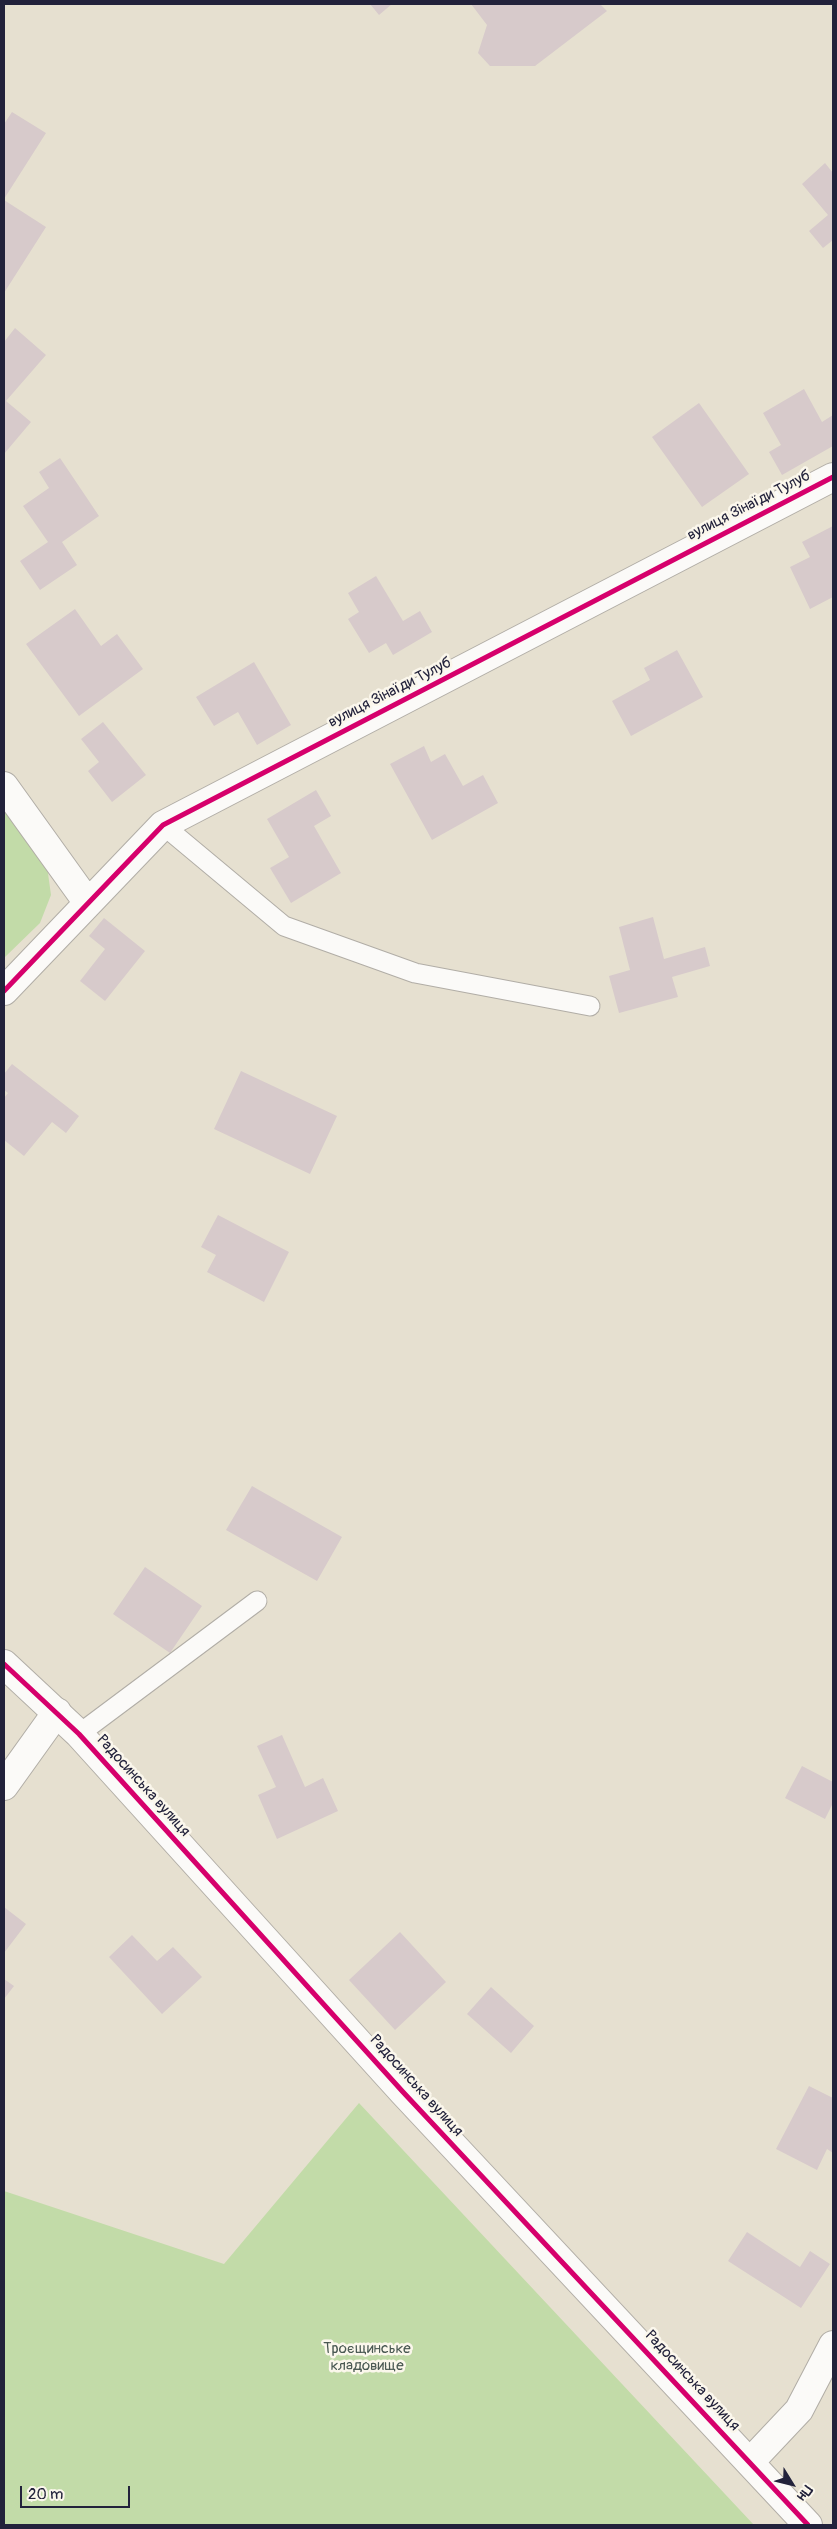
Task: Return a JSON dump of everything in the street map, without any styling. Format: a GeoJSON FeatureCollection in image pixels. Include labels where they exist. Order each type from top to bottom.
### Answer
{"type":"FeatureCollection","features":[{"type":"Feature","properties":{"kind":"street","name":"вулиця Зінаїди Тулуб"},"geometry":{"type":"LineString","coordinates":[[4,991],[163,825],[833,477]]}},
{"type":"Feature","properties":{"kind":"street"},"geometry":{"type":"LineString","coordinates":[[4,786],[88,903]]}},
{"type":"Feature","properties":{"kind":"street","name":"Радосинська вулиця"},"geometry":{"type":"LineString","coordinates":[[4,1664],[79,1734],[403,2092],[750,2462],[803,2523]]}},
{"type":"Feature","properties":{"kind":"street"},"geometry":{"type":"LineString","coordinates":[[4,1786],[57,1712]]}},
{"type":"Feature","properties":{"kind":"street"},"geometry":{"type":"LineString","coordinates":[[750,2462],[799,2410],[833,2346]]}},
{"type":"Feature","properties":{"kind":"lane"},"geometry":{"type":"LineString","coordinates":[[163,825],[284,926],[416,973],[590,1006]]}},
{"type":"Feature","properties":{"kind":"lane"},"geometry":{"type":"LineString","coordinates":[[79,1734],[257,1601]]}},
{"type":"Feature","properties":{"kind":"green space"},"geometry":{"type":"Polygon","coordinates":[[[4,805],[47,866],[51,895],[40,923],[4,958],[4,805]]]}},
{"type":"Feature","properties":{"kind":"green space","name":"Троєщинське кладовище"},"geometry":{"type":"Polygon","coordinates":[[[359,2103],[754,2525],[4,2525],[4,2191],[224,2264],[359,2103]]]}},
{"type":"Feature","properties":{"kind":"building"},"geometry":{"type":"Polygon","coordinates":[[[370,4],[392,4],[379,15],[370,4]]]}},
{"type":"Feature","properties":{"kind":"building"},"geometry":{"type":"Polygon","coordinates":[[[471,4],[600,4],[607,11],[535,66],[490,66],[478,53],[487,25],[471,4]]]}},
{"type":"Feature","properties":{"kind":"building"},"geometry":{"type":"Polygon","coordinates":[[[12,112],[46,133],[4,199],[4,124],[12,112]]]}},
{"type":"Feature","properties":{"kind":"building"},"geometry":{"type":"Polygon","coordinates":[[[825,163],[833,173],[833,240],[823,248],[809,231],[828,215],[802,184],[825,163]]]}},
{"type":"Feature","properties":{"kind":"building"},"geometry":{"type":"Polygon","coordinates":[[[4,200],[46,227],[4,293],[4,200]]]}},
{"type":"Feature","properties":{"kind":"building"},"geometry":{"type":"Polygon","coordinates":[[[15,328],[46,355],[6,401],[31,422],[4,454],[4,342],[15,328]]]}},
{"type":"Feature","properties":{"kind":"building"},"geometry":{"type":"Polygon","coordinates":[[[804,389],[822,422],[833,415],[833,446],[782,475],[769,452],[781,445],[763,413],[804,389]]]}},
{"type":"Feature","properties":{"kind":"building"},"geometry":{"type":"Polygon","coordinates":[[[699,403],[749,474],[702,507],[652,437],[699,403]]]}},
{"type":"Feature","properties":{"kind":"building"},"geometry":{"type":"Polygon","coordinates":[[[60,458],[99,516],[62,542],[77,565],[40,590],[20,561],[48,542],[23,506],[49,488],[39,472],[60,458]]]}},
{"type":"Feature","properties":{"kind":"building"},"geometry":{"type":"Polygon","coordinates":[[[833,526],[833,597],[810,609],[790,567],[810,557],[802,542],[833,526]]]}},
{"type":"Feature","properties":{"kind":"building"},"geometry":{"type":"Polygon","coordinates":[[[376,576],[403,621],[420,611],[432,632],[393,655],[386,643],[369,653],[348,619],[359,612],[348,593],[376,576]]]}},
{"type":"Feature","properties":{"kind":"building"},"geometry":{"type":"Polygon","coordinates":[[[75,609],[101,646],[117,634],[143,669],[79,716],[26,644],[75,609]]]}},
{"type":"Feature","properties":{"kind":"building"},"geometry":{"type":"Polygon","coordinates":[[[677,650],[703,697],[631,736],[612,701],[650,680],[644,668],[677,650]]]}},
{"type":"Feature","properties":{"kind":"building"},"geometry":{"type":"Polygon","coordinates":[[[254,662],[291,725],[257,745],[238,712],[214,726],[196,697],[254,662]]]}},
{"type":"Feature","properties":{"kind":"building"},"geometry":{"type":"Polygon","coordinates":[[[103,722],[146,775],[112,802],[88,771],[99,762],[81,739],[103,722]]]}},
{"type":"Feature","properties":{"kind":"building"},"geometry":{"type":"Polygon","coordinates":[[[424,746],[431,762],[445,754],[463,786],[483,775],[498,803],[432,840],[390,764],[424,746]]]}},
{"type":"Feature","properties":{"kind":"building"},"geometry":{"type":"Polygon","coordinates":[[[316,790],[331,816],[314,826],[341,873],[291,903],[270,868],[289,857],[267,819],[316,790]]]}},
{"type":"Feature","properties":{"kind":"building"},"geometry":{"type":"Polygon","coordinates":[[[653,917],[664,959],[705,947],[710,966],[672,977],[678,997],[619,1013],[609,976],[630,970],[619,927],[653,917]]]}},
{"type":"Feature","properties":{"kind":"building"},"geometry":{"type":"Polygon","coordinates":[[[104,918],[145,951],[105,1001],[80,981],[105,949],[89,936],[104,918]]]}},
{"type":"Feature","properties":{"kind":"building"},"geometry":{"type":"Polygon","coordinates":[[[12,1064],[79,1116],[66,1133],[52,1122],[24,1156],[4,1140],[4,1098],[8,1093],[4,1090],[4,1074],[12,1064]]]}},
{"type":"Feature","properties":{"kind":"building"},"geometry":{"type":"Polygon","coordinates":[[[241,1071],[337,1116],[310,1174],[214,1129],[241,1071]]]}},
{"type":"Feature","properties":{"kind":"building"},"geometry":{"type":"Polygon","coordinates":[[[218,1215],[289,1252],[264,1302],[207,1272],[216,1255],[201,1247],[218,1215]]]}},
{"type":"Feature","properties":{"kind":"building"},"geometry":{"type":"Polygon","coordinates":[[[252,1486],[342,1537],[317,1581],[226,1530],[252,1486]]]}},
{"type":"Feature","properties":{"kind":"building"},"geometry":{"type":"Polygon","coordinates":[[[145,1567],[202,1606],[170,1653],[113,1614],[145,1567]]]}},
{"type":"Feature","properties":{"kind":"building"},"geometry":{"type":"Polygon","coordinates":[[[282,1735],[305,1787],[323,1778],[338,1811],[277,1839],[258,1795],[276,1787],[257,1746],[282,1735]]]}},
{"type":"Feature","properties":{"kind":"building"},"geometry":{"type":"Polygon","coordinates":[[[802,1766],[833,1782],[833,1803],[825,1819],[785,1798],[802,1766]]]}},
{"type":"Feature","properties":{"kind":"building"},"geometry":{"type":"Polygon","coordinates":[[[4,1907],[26,1924],[4,1953],[4,1907]]]}},
{"type":"Feature","properties":{"kind":"building"},"geometry":{"type":"Polygon","coordinates":[[[400,1932],[446,1982],[395,2030],[349,1980],[400,1932]]]}},
{"type":"Feature","properties":{"kind":"building"},"geometry":{"type":"Polygon","coordinates":[[[132,1935],[157,1961],[173,1947],[202,1977],[162,2014],[109,1957],[132,1935]]]}},
{"type":"Feature","properties":{"kind":"building"},"geometry":{"type":"Polygon","coordinates":[[[4,1979],[14,1986],[4,1999],[4,1979]]]}},
{"type":"Feature","properties":{"kind":"building"},"geometry":{"type":"Polygon","coordinates":[[[491,1987],[534,2026],[511,2053],[467,2014],[491,1987]]]}},
{"type":"Feature","properties":{"kind":"building"},"geometry":{"type":"Polygon","coordinates":[[[809,2086],[833,2098],[833,2153],[827,2149],[817,2170],[776,2149],[809,2086]]]}},
{"type":"Feature","properties":{"kind":"building"},"geometry":{"type":"Polygon","coordinates":[[[747,2232],[800,2267],[810,2251],[830,2264],[801,2308],[728,2261],[747,2232]]]}},
{"type":"Feature","properties":{"kind":"cycle path"},"geometry":{"type":"LineString","coordinates":[[4,991],[163,825],[833,477]]}},
{"type":"Feature","properties":{"kind":"cycle path"},"geometry":{"type":"LineString","coordinates":[[4,1664],[79,1734],[403,2092],[808,2525]]}}]}
